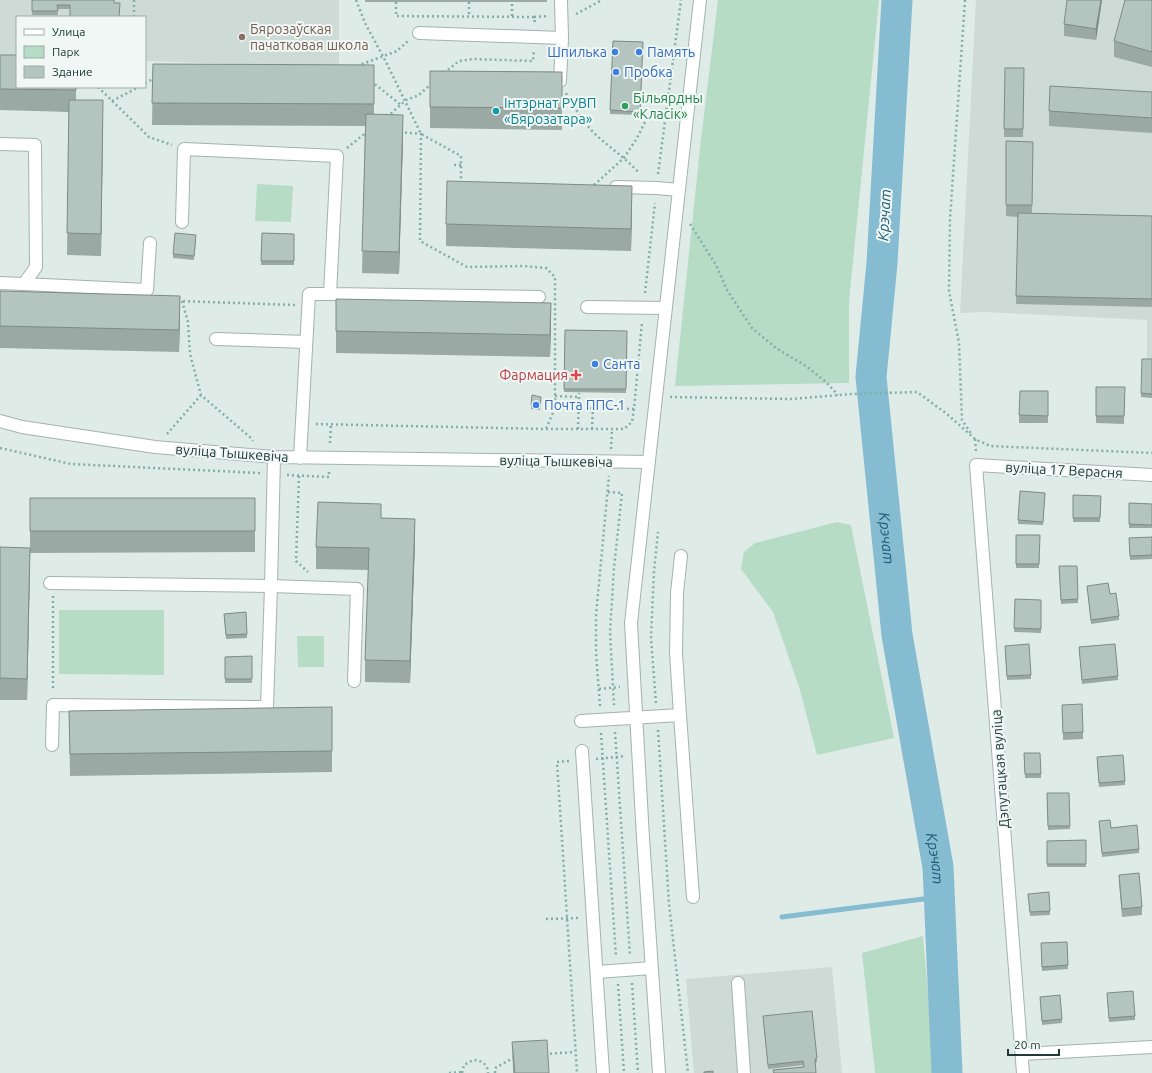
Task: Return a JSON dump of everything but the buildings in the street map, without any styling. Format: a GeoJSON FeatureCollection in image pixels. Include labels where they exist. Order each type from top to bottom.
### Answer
{"type":"FeatureCollection","features":[{"type":"Feature","properties":{"kind":"street"},"geometry":{"type":"LineString","coordinates":[[560,81],[562,38],[561,0]]}},
{"type":"Feature","properties":{"kind":"street"},"geometry":{"type":"LineString","coordinates":[[659,1073],[630,623],[700,0]]}},
{"type":"Feature","properties":{"kind":"street"},"geometry":{"type":"LineString","coordinates":[[419,33],[562,38]]}},
{"type":"Feature","properties":{"kind":"street"},"geometry":{"type":"LineString","coordinates":[[0,144],[35,145],[36,267],[24,284]]}},
{"type":"Feature","properties":{"kind":"street"},"geometry":{"type":"LineString","coordinates":[[182,222],[184,149],[337,156],[330,294]]}},
{"type":"Feature","properties":{"kind":"street"},"geometry":{"type":"LineString","coordinates":[[594,186],[679,190]]}},
{"type":"Feature","properties":{"kind":"street"},"geometry":{"type":"LineString","coordinates":[[0,284],[148,290],[150,243]]}},
{"type":"Feature","properties":{"kind":"street"},"geometry":{"type":"LineString","coordinates":[[300,458],[309,294],[539,297]]}},
{"type":"Feature","properties":{"kind":"street"},"geometry":{"type":"LineString","coordinates":[[587,307],[665,308]]}},
{"type":"Feature","properties":{"kind":"street"},"geometry":{"type":"LineString","coordinates":[[216,338],[306,342]]}},
{"type":"Feature","properties":{"kind":"street","name":"вуліца Тышкевіча"},"geometry":{"type":"LineString","coordinates":[[0,421],[22,427],[155,447],[274,457],[649,462]]}},
{"type":"Feature","properties":{"kind":"street"},"geometry":{"type":"LineString","coordinates":[[52,745],[53,705],[267,707],[274,457]]}},
{"type":"Feature","properties":{"kind":"street","name":"вуліца 17 Верасня"},"geometry":{"type":"LineString","coordinates":[[976,465],[1152,475]]}},
{"type":"Feature","properties":{"kind":"street","name":"Дэпутацкая вуліца"},"geometry":{"type":"LineString","coordinates":[[976,465],[1022,1054],[1022,1073]]}},
{"type":"Feature","properties":{"kind":"street"},"geometry":{"type":"LineString","coordinates":[[681,556],[677,592],[676,653],[694,897]]}},
{"type":"Feature","properties":{"kind":"street"},"geometry":{"type":"LineString","coordinates":[[51,583],[271,586],[357,589],[354,681]]}},
{"type":"Feature","properties":{"kind":"street"},"geometry":{"type":"LineString","coordinates":[[581,721],[680,715]]}},
{"type":"Feature","properties":{"kind":"street"},"geometry":{"type":"LineString","coordinates":[[583,756],[603,1073]]}},
{"type":"Feature","properties":{"kind":"street"},"geometry":{"type":"LineString","coordinates":[[597,972],[652,968]]}},
{"type":"Feature","properties":{"kind":"street"},"geometry":{"type":"LineString","coordinates":[[738,983],[744,1073]]}},
{"type":"Feature","properties":{"kind":"street"},"geometry":{"type":"LineString","coordinates":[[1022,1054],[1152,1047]]}},
{"type":"Feature","properties":{"kind":"path"},"geometry":{"type":"LineString","coordinates":[[134,0],[134,16]]}},
{"type":"Feature","properties":{"kind":"path"},"geometry":{"type":"LineString","coordinates":[[356,0],[365,23],[406,100],[421,134],[420,241],[467,267],[523,266],[546,268],[555,277],[555,408],[546,429]]}},
{"type":"Feature","properties":{"kind":"path"},"geometry":{"type":"LineString","coordinates":[[561,18],[580,13],[602,0]]}},
{"type":"Feature","properties":{"kind":"path"},"geometry":{"type":"LineString","coordinates":[[965,0],[950,211],[949,291],[959,343],[962,420],[975,439],[976,465]]}},
{"type":"Feature","properties":{"kind":"path"},"geometry":{"type":"LineString","coordinates":[[469,2],[469,16]]}},
{"type":"Feature","properties":{"kind":"path"},"geometry":{"type":"LineString","coordinates":[[512,2],[512,16]]}},
{"type":"Feature","properties":{"kind":"path"},"geometry":{"type":"LineString","coordinates":[[352,68],[397,50],[419,33]]}},
{"type":"Feature","properties":{"kind":"path"},"geometry":{"type":"LineString","coordinates":[[146,83],[158,76]]}},
{"type":"Feature","properties":{"kind":"path"},"geometry":{"type":"LineString","coordinates":[[367,79],[374,82],[401,105]]}},
{"type":"Feature","properties":{"kind":"path"},"geometry":{"type":"LineString","coordinates":[[560,81],[575,110],[593,132],[624,158],[643,178],[644,188]]}},
{"type":"Feature","properties":{"kind":"path"},"geometry":{"type":"LineString","coordinates":[[99,88],[149,137],[184,149]]}},
{"type":"Feature","properties":{"kind":"path"},"geometry":{"type":"LineString","coordinates":[[112,101],[137,88]]}},
{"type":"Feature","properties":{"kind":"path"},"geometry":{"type":"LineString","coordinates":[[386,117],[406,100]]}},
{"type":"Feature","properties":{"kind":"path"},"geometry":{"type":"LineString","coordinates":[[594,186],[624,158],[637,138],[646,120]]}},
{"type":"Feature","properties":{"kind":"path"},"geometry":{"type":"LineString","coordinates":[[337,156],[366,132],[373,131]]}},
{"type":"Feature","properties":{"kind":"path"},"geometry":{"type":"LineString","coordinates":[[393,131],[421,134],[461,156],[461,183]]}},
{"type":"Feature","properties":{"kind":"path"},"geometry":{"type":"LineString","coordinates":[[454,165],[461,165]]}},
{"type":"Feature","properties":{"kind":"path"},"geometry":{"type":"LineString","coordinates":[[676,217],[690,223],[716,265],[727,290],[752,328],[776,348],[806,366],[826,382],[838,395]]}},
{"type":"Feature","properties":{"kind":"path"},"geometry":{"type":"LineString","coordinates":[[182,301],[188,322],[190,354],[201,395],[251,438],[261,456]]}},
{"type":"Feature","properties":{"kind":"path"},"geometry":{"type":"LineString","coordinates":[[302,423],[624,430],[632,422],[636,398],[791,399],[852,394],[916,392],[947,414],[975,439],[990,446],[1152,453]]}},
{"type":"Feature","properties":{"kind":"path"},"geometry":{"type":"LineString","coordinates":[[578,429],[579,393]]}},
{"type":"Feature","properties":{"kind":"path"},"geometry":{"type":"LineString","coordinates":[[155,447],[201,395]]}},
{"type":"Feature","properties":{"kind":"path"},"geometry":{"type":"LineString","coordinates":[[555,396],[579,397]]}},
{"type":"Feature","properties":{"kind":"path"},"geometry":{"type":"LineString","coordinates":[[555,408],[634,409]]}},
{"type":"Feature","properties":{"kind":"path"},"geometry":{"type":"LineString","coordinates":[[592,429],[593,408]]}},
{"type":"Feature","properties":{"kind":"path"},"geometry":{"type":"LineString","coordinates":[[612,429],[608,492],[596,615],[596,653],[624,1073]]}},
{"type":"Feature","properties":{"kind":"path"},"geometry":{"type":"LineString","coordinates":[[0,448],[71,464],[329,477]]}},
{"type":"Feature","properties":{"kind":"path"},"geometry":{"type":"LineString","coordinates":[[299,476],[296,561],[325,588]]}},
{"type":"Feature","properties":{"kind":"path"},"geometry":{"type":"LineString","coordinates":[[608,492],[622,493],[614,568],[610,632],[614,719],[638,1073]]}},
{"type":"Feature","properties":{"kind":"path"},"geometry":{"type":"LineString","coordinates":[[658,532],[654,571],[651,638],[660,753],[669,904],[688,1073]]}},
{"type":"Feature","properties":{"kind":"path"},"geometry":{"type":"LineString","coordinates":[[51,583],[53,705]]}},
{"type":"Feature","properties":{"kind":"path"},"geometry":{"type":"LineString","coordinates":[[577,1073],[557,762],[583,756],[603,758],[660,753]]}},
{"type":"Feature","properties":{"kind":"path"},"geometry":{"type":"LineString","coordinates":[[544,1054],[575,1052]]}},
{"type":"Feature","properties":{"kind":"path"},"geometry":{"type":"LineString","coordinates":[[449,1073],[462,1072],[464,1065],[473,1060],[483,1062],[488,1072],[513,1057],[521,1056]]}},
{"type":"Feature","properties":{"kind":"path"},"geometry":{"type":"LineString","coordinates":[[495,1068],[495,1073]]}},
{"type":"Feature","properties":{"kind":"shaded area","name":"Бярозаўская пачатковая школа"},"geometry":{"type":"Polygon","coordinates":[[[0,0],[339,0],[339,67],[146,61],[146,16],[16,16],[16,57],[0,56],[0,0]]]}},
{"type":"Feature","properties":{"kind":"shaded area"},"geometry":{"type":"Polygon","coordinates":[[[976,0],[1152,0],[1152,363],[1147,363],[1147,320],[985,312],[960,313],[976,0]]]}},
{"type":"Feature","properties":{"kind":"shaded area"},"geometry":{"type":"Polygon","coordinates":[[[832,967],[842,1073],[694,1073],[686,979],[832,967]]]}},
{"type":"Feature","properties":{"kind":"green space"},"geometry":{"type":"Polygon","coordinates":[[[718,0],[879,0],[849,302],[849,383],[675,386],[701,139],[718,0]]]}},
{"type":"Feature","properties":{"kind":"green space"},"geometry":{"type":"Polygon","coordinates":[[[257,184],[293,186],[291,222],[255,221],[257,184]]]}},
{"type":"Feature","properties":{"kind":"green space"},"geometry":{"type":"Polygon","coordinates":[[[837,522],[851,525],[894,738],[817,755],[799,687],[773,612],[741,569],[744,552],[755,543],[837,522]]]}},
{"type":"Feature","properties":{"kind":"green space"},"geometry":{"type":"Polygon","coordinates":[[[59,610],[164,610],[164,675],[59,674],[59,610]]]}},
{"type":"Feature","properties":{"kind":"green space"},"geometry":{"type":"Polygon","coordinates":[[[297,636],[324,636],[324,667],[298,667],[297,636]]]}},
{"type":"Feature","properties":{"kind":"green space"},"geometry":{"type":"Polygon","coordinates":[[[923,936],[935,1073],[875,1073],[862,953],[923,936]]]}},
{"type":"Feature","properties":{"kind":"waterway","name":"Крэчат"},"geometry":{"type":"LineString","coordinates":[[897,0],[882,263],[871,377],[897,635],[938,867],[947,1073]]}},
{"type":"Feature","properties":{"kind":"waterway"},"geometry":{"type":"LineString","coordinates":[[782,917],[939,897]]}},
{"type":"Feature","properties":{"kind":"place","name":"Бярозаўская пачатковая школа"},"geometry":{"type":"Point","coordinates":[242,37]}},
{"type":"Feature","properties":{"kind":"place","name":"Шпилька"},"geometry":{"type":"Point","coordinates":[615,52]}},
{"type":"Feature","properties":{"kind":"place","name":"Память"},"geometry":{"type":"Point","coordinates":[639,52]}},
{"type":"Feature","properties":{"kind":"place","name":"Пробка"},"geometry":{"type":"Point","coordinates":[616,72]}},
{"type":"Feature","properties":{"kind":"place","name":"Більярдны «Класік»"},"geometry":{"type":"Point","coordinates":[625,106]}},
{"type":"Feature","properties":{"kind":"place","name":"Інтэрнат РУВП «Бярозатара»"},"geometry":{"type":"Point","coordinates":[496,111]}},
{"type":"Feature","properties":{"kind":"place","name":"Санта"},"geometry":{"type":"Point","coordinates":[595,364]}},
{"type":"Feature","properties":{"kind":"place","name":"Фармация"},"geometry":{"type":"Point","coordinates":[576,375]}},
{"type":"Feature","properties":{"kind":"place","name":"Почта ППС-1"},"geometry":{"type":"Point","coordinates":[536,405]}}]}
